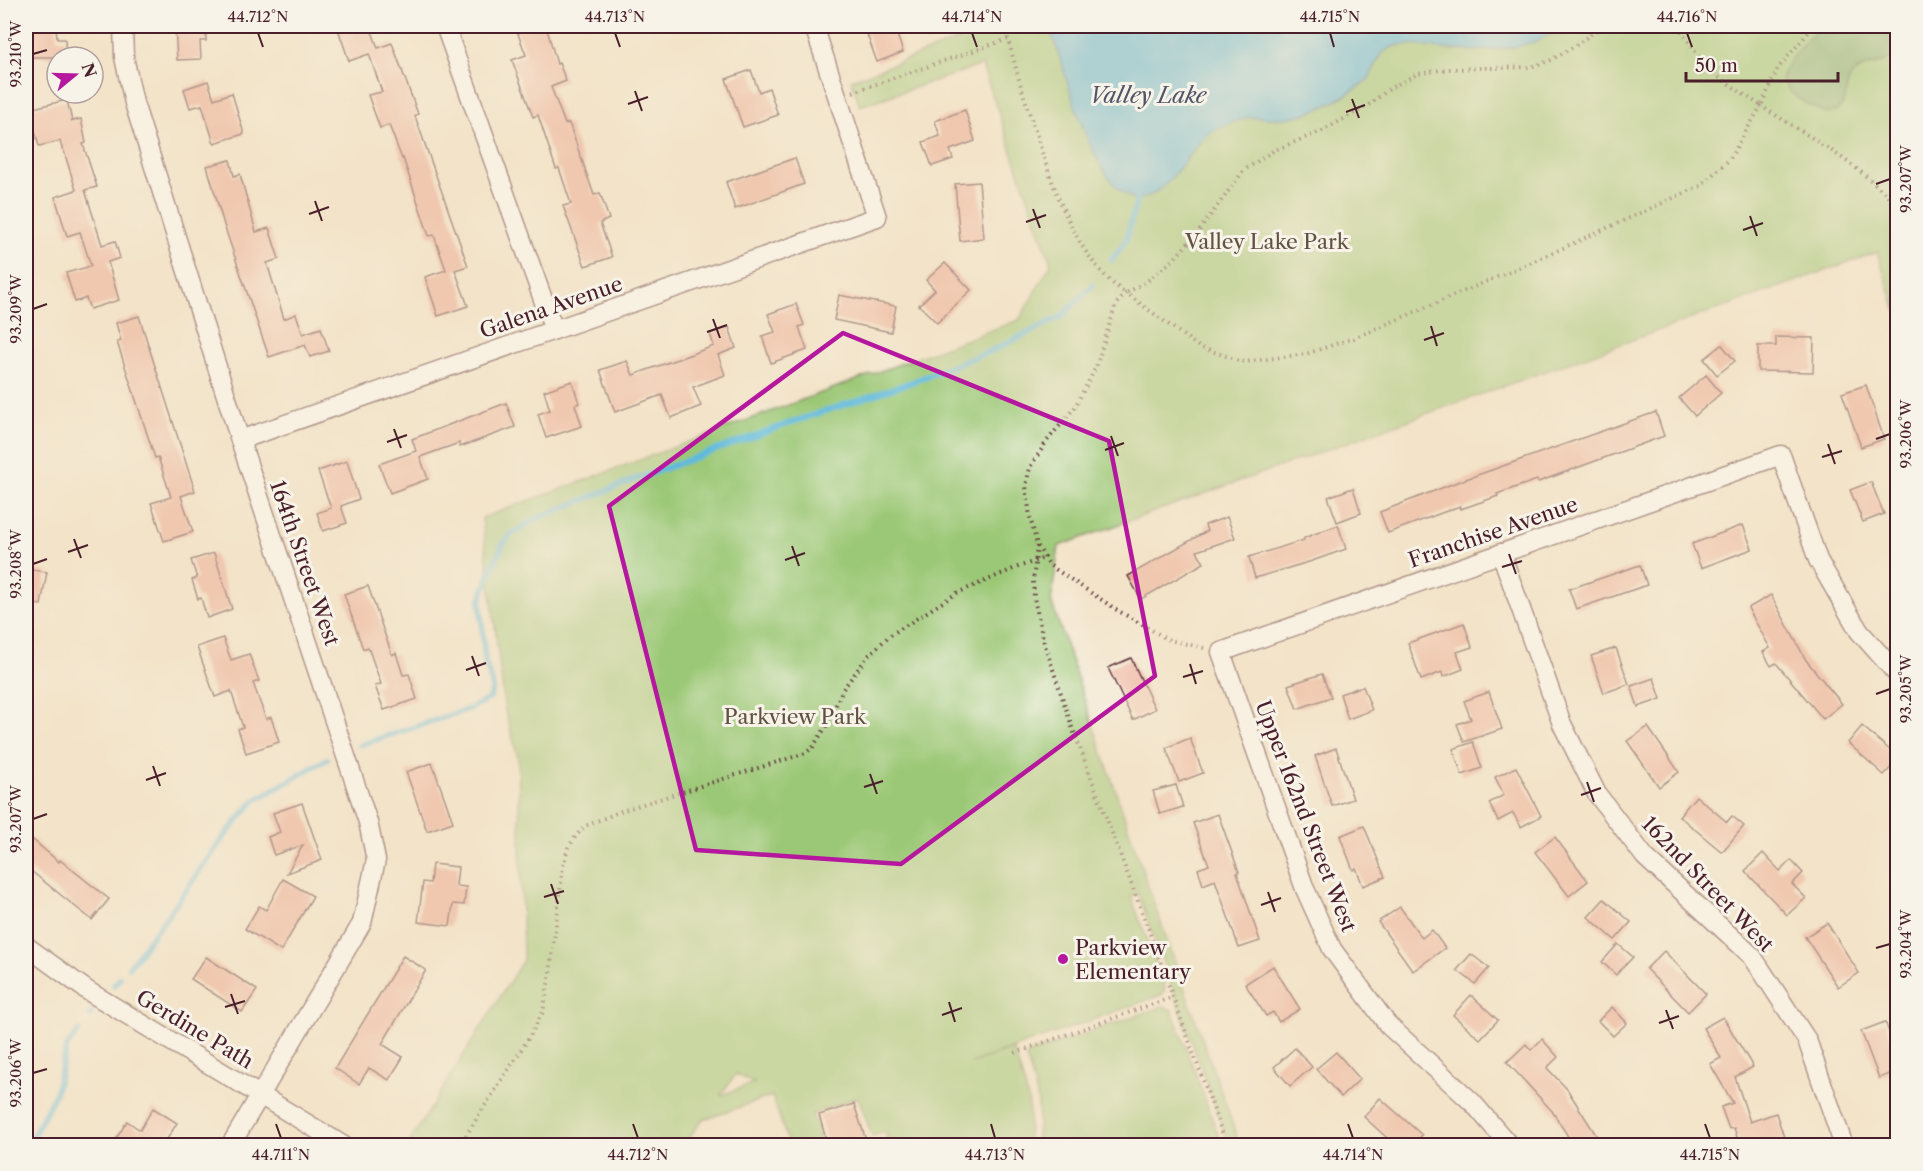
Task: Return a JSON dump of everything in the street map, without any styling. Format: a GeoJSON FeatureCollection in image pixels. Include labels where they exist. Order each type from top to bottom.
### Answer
{"type":"FeatureCollection","features":[{"type":"Feature","properties":{"kind":"street","name":"164th Street West"},"geometry":{"type":"LineString","coordinates":[[123,26],[124,57],[134,104],[240,440],[368,822],[376,860],[362,923],[230,1146]]}},
{"type":"Feature","properties":{"kind":"street"},"geometry":{"type":"LineString","coordinates":[[445,26],[554,330]]}},
{"type":"Feature","properties":{"kind":"street"},"geometry":{"type":"LineString","coordinates":[[814,26],[838,97]]}},
{"type":"Feature","properties":{"kind":"street","name":"Galena Avenue"},"geometry":{"type":"LineString","coordinates":[[240,440],[877,217],[838,97]]}},
{"type":"Feature","properties":{"kind":"street","name":"Franchise Avenue"},"geometry":{"type":"LineString","coordinates":[[1221,652],[1781,455],[1818,560],[1859,631],[1898,675]]}},
{"type":"Feature","properties":{"kind":"street","name":"162nd Street West"},"geometry":{"type":"LineString","coordinates":[[1501,553],[1562,724],[1597,794],[1645,857],[1752,956],[1807,1040],[1844,1146]]}},
{"type":"Feature","properties":{"kind":"street","name":"Upper 162nd Street West"},"geometry":{"type":"LineString","coordinates":[[1221,652],[1305,889],[1332,949],[1388,1025],[1473,1103],[1510,1146]]}},
{"type":"Feature","properties":{"kind":"street","name":"Gerdine Path"},"geometry":{"type":"LineString","coordinates":[[26,946],[88,991],[344,1146]]}},
{"type":"Feature","properties":{"kind":"path"},"geometry":{"type":"LineString","coordinates":[[1005,26],[1049,175],[1086,252],[1113,285],[1199,347],[1244,363],[1306,354],[1354,338],[1523,267],[1700,186],[1729,160],[1761,106],[1778,68],[1815,26]]}},
{"type":"Feature","properties":{"kind":"path"},"geometry":{"type":"LineString","coordinates":[[1221,652],[1169,639],[1117,610],[1049,565],[1037,545],[1026,495],[1030,467],[1047,441],[1075,407],[1096,367],[1116,304],[1126,293],[1146,282],[1173,260],[1199,231],[1244,170],[1273,151],[1324,130],[1417,74],[1447,69],[1531,67],[1551,60],[1602,26]]}},
{"type":"Feature","properties":{"kind":"path"},"geometry":{"type":"LineString","coordinates":[[1678,26],[1707,69],[1869,179],[1898,208]]}},
{"type":"Feature","properties":{"kind":"path"},"geometry":{"type":"LineString","coordinates":[[838,97],[1008,39]]}},
{"type":"Feature","properties":{"kind":"path"},"geometry":{"type":"LineString","coordinates":[[1037,545],[1034,562],[1034,598],[1043,639],[1072,727],[1227,1146]]}},
{"type":"Feature","properties":{"kind":"path"},"geometry":{"type":"LineString","coordinates":[[459,1146],[543,1012],[550,973],[562,866],[568,848],[585,826],[621,811],[806,753],[813,747],[827,725],[843,689],[868,656],[889,636],[957,593],[1044,558]]}},
{"type":"Feature","properties":{"kind":"path"},"geometry":{"type":"LineString","coordinates":[[1015,1053],[1173,997]]}},
{"type":"Feature","properties":{"kind":"highlighted area"},"geometry":{"type":"Polygon","coordinates":[[[843,333],[1109,441],[1155,676],[901,864],[696,850],[609,506],[843,333]]]}},
{"type":"Feature","properties":{"kind":"green space"},"geometry":{"type":"Polygon","coordinates":[[[968,26],[1897,26],[1854,73],[1866,66],[1886,61],[1897,53],[1897,312],[1877,252],[1059,546],[1051,601],[1149,889],[1240,1145],[1229,1145],[1138,893],[1131,896],[1165,988],[1162,995],[971,1063],[1013,1049],[1025,1086],[1029,1108],[1029,1131],[1026,1145],[872,1145],[888,1140],[885,1132],[872,1136],[858,1097],[812,1114],[822,1145],[789,1145],[772,1096],[702,1120],[684,1145],[407,1146],[523,960],[518,757],[505,710],[482,518],[1019,320],[1051,264],[982,65],[860,106],[851,80],[971,35],[968,26]],[[736,1074],[721,1095],[754,1083],[736,1074]]]}},
{"type":"Feature","properties":{"kind":"green space"},"geometry":{"type":"Polygon","coordinates":[[[1821,26],[1897,26],[1897,53],[1886,61],[1861,68],[1854,73],[1850,78],[1841,108],[1827,114],[1795,96],[1781,78],[1793,56],[1821,26]]]}},
{"type":"Feature","properties":{"kind":"green space"},"geometry":{"type":"Polygon","coordinates":[[[1163,1006],[1172,1010],[1222,1145],[1035,1145],[1039,1110],[1036,1090],[1026,1057],[1028,1054],[1163,1006]]]}},
{"type":"Feature","properties":{"kind":"water","name":"Valley Lake"},"geometry":{"type":"Polygon","coordinates":[[[1049,26],[1560,26],[1549,35],[1530,43],[1493,50],[1442,49],[1411,45],[1388,49],[1380,56],[1372,74],[1364,83],[1330,104],[1291,117],[1247,118],[1209,133],[1162,187],[1140,199],[1128,196],[1114,184],[1101,166],[1089,143],[1049,26]]]}},
{"type":"Feature","properties":{"kind":"building"},"geometry":{"type":"Polygon","coordinates":[[[26,26],[56,26],[57,39],[65,39],[65,45],[45,45],[45,57],[26,57],[26,26]]]}},
{"type":"Feature","properties":{"kind":"building"},"geometry":{"type":"Polygon","coordinates":[[[175,26],[206,26],[206,41],[200,41],[201,59],[177,60],[175,26]]]}},
{"type":"Feature","properties":{"kind":"building"},"geometry":{"type":"Polygon","coordinates":[[[337,26],[370,26],[378,48],[392,43],[468,266],[455,270],[468,306],[438,316],[425,277],[446,270],[434,235],[429,236],[403,158],[389,125],[380,128],[368,95],[382,92],[369,54],[349,61],[337,26]]]}},
{"type":"Feature","properties":{"kind":"building"},"geometry":{"type":"Polygon","coordinates":[[[515,26],[546,26],[557,64],[559,63],[566,81],[551,87],[565,124],[569,123],[594,195],[600,193],[609,219],[600,223],[612,257],[585,266],[563,206],[571,204],[559,168],[556,169],[538,115],[533,117],[512,60],[526,55],[515,26]]]}},
{"type":"Feature","properties":{"kind":"building"},"geometry":{"type":"Polygon","coordinates":[[[864,26],[894,26],[903,52],[877,62],[864,26]]]}},
{"type":"Feature","properties":{"kind":"building"},"geometry":{"type":"Polygon","coordinates":[[[751,70],[759,92],[769,88],[778,115],[743,127],[726,79],[751,70]]]}},
{"type":"Feature","properties":{"kind":"building"},"geometry":{"type":"Polygon","coordinates":[[[208,81],[214,99],[232,93],[244,134],[214,143],[202,105],[190,108],[184,89],[208,81]]]}},
{"type":"Feature","properties":{"kind":"building"},"geometry":{"type":"Polygon","coordinates":[[[46,105],[68,105],[72,121],[81,119],[86,143],[83,144],[97,187],[85,190],[102,245],[115,241],[120,258],[108,262],[119,300],[90,309],[86,298],[75,302],[66,273],[91,266],[80,232],[67,236],[55,197],[76,190],[60,141],[39,146],[35,131],[26,133],[26,115],[30,114],[29,109],[46,105]]]}},
{"type":"Feature","properties":{"kind":"building"},"geometry":{"type":"Polygon","coordinates":[[[965,110],[975,141],[950,150],[953,159],[932,166],[923,142],[940,136],[935,121],[965,110]]]}},
{"type":"Feature","properties":{"kind":"building"},"geometry":{"type":"Polygon","coordinates":[[[795,158],[804,184],[735,209],[726,182],[795,158]]]}},
{"type":"Feature","properties":{"kind":"building"},"geometry":{"type":"Polygon","coordinates":[[[230,160],[234,176],[240,174],[256,232],[269,228],[279,259],[267,263],[284,319],[296,314],[303,334],[321,328],[329,351],[310,357],[305,345],[269,357],[224,225],[207,166],[230,160]]]}},
{"type":"Feature","properties":{"kind":"building"},"geometry":{"type":"Polygon","coordinates":[[[979,182],[984,238],[960,241],[955,184],[979,182]]]}},
{"type":"Feature","properties":{"kind":"building"},"geometry":{"type":"Polygon","coordinates":[[[945,263],[971,290],[937,323],[919,305],[935,290],[926,280],[945,263]]]}},
{"type":"Feature","properties":{"kind":"building"},"geometry":{"type":"Polygon","coordinates":[[[839,295],[896,306],[891,332],[834,320],[839,295]]]}},
{"type":"Feature","properties":{"kind":"building"},"geometry":{"type":"Polygon","coordinates":[[[796,304],[804,325],[799,327],[807,350],[771,363],[762,336],[775,332],[768,314],[796,304]]]}},
{"type":"Feature","properties":{"kind":"building"},"geometry":{"type":"Polygon","coordinates":[[[139,316],[195,491],[181,496],[193,532],[164,541],[151,503],[171,497],[158,457],[155,458],[117,342],[121,341],[116,323],[139,316]]]}},
{"type":"Feature","properties":{"kind":"building"},"geometry":{"type":"Polygon","coordinates":[[[729,327],[736,348],[718,355],[725,375],[693,387],[701,406],[671,418],[662,395],[615,412],[600,370],[627,361],[633,375],[714,346],[710,334],[729,327]]]}},
{"type":"Feature","properties":{"kind":"building"},"geometry":{"type":"Polygon","coordinates":[[[1776,337],[1814,338],[1813,372],[1758,371],[1758,346],[1776,346],[1776,337]]]}},
{"type":"Feature","properties":{"kind":"building"},"geometry":{"type":"Polygon","coordinates":[[[1722,345],[1735,361],[1717,375],[1704,359],[1722,345]]]}},
{"type":"Feature","properties":{"kind":"building"},"geometry":{"type":"Polygon","coordinates":[[[1706,375],[1721,393],[1695,416],[1679,398],[1706,375]]]}},
{"type":"Feature","properties":{"kind":"building"},"geometry":{"type":"Polygon","coordinates":[[[572,381],[579,403],[575,405],[582,426],[546,438],[538,414],[550,410],[544,391],[572,381]]]}},
{"type":"Feature","properties":{"kind":"building"},"geometry":{"type":"Polygon","coordinates":[[[1866,385],[1884,439],[1861,447],[1842,393],[1866,385]]]}},
{"type":"Feature","properties":{"kind":"building"},"geometry":{"type":"Polygon","coordinates":[[[506,403],[515,427],[460,447],[459,443],[420,457],[428,479],[390,493],[379,464],[416,451],[412,439],[506,403]]]}},
{"type":"Feature","properties":{"kind":"building"},"geometry":{"type":"Polygon","coordinates":[[[1656,412],[1664,436],[1388,533],[1380,512],[1656,412]]]}},
{"type":"Feature","properties":{"kind":"building"},"geometry":{"type":"Polygon","coordinates":[[[347,461],[359,499],[341,506],[347,523],[323,531],[317,513],[331,508],[318,471],[347,461]]]}},
{"type":"Feature","properties":{"kind":"building"},"geometry":{"type":"Polygon","coordinates":[[[1871,482],[1884,514],[1863,522],[1850,490],[1871,482]]]}},
{"type":"Feature","properties":{"kind":"building"},"geometry":{"type":"Polygon","coordinates":[[[1353,488],[1361,513],[1337,522],[1328,497],[1353,488]]]}},
{"type":"Feature","properties":{"kind":"building"},"geometry":{"type":"Polygon","coordinates":[[[1227,517],[1235,538],[1197,551],[1204,563],[1141,599],[1128,576],[1207,531],[1205,525],[1227,517]]]}},
{"type":"Feature","properties":{"kind":"building"},"geometry":{"type":"Polygon","coordinates":[[[1338,525],[1346,549],[1255,578],[1249,557],[1304,540],[1304,538],[1338,525]]]}},
{"type":"Feature","properties":{"kind":"building"},"geometry":{"type":"Polygon","coordinates":[[[1743,525],[1752,549],[1701,568],[1692,544],[1743,525]]]}},
{"type":"Feature","properties":{"kind":"building"},"geometry":{"type":"Polygon","coordinates":[[[214,553],[232,609],[207,618],[192,580],[197,578],[191,560],[214,553]]]}},
{"type":"Feature","properties":{"kind":"building"},"geometry":{"type":"Polygon","coordinates":[[[1640,565],[1647,585],[1576,609],[1569,589],[1640,565]]]}},
{"type":"Feature","properties":{"kind":"building"},"geometry":{"type":"Polygon","coordinates":[[[26,569],[47,572],[41,605],[26,603],[26,569]]]}},
{"type":"Feature","properties":{"kind":"building"},"geometry":{"type":"Polygon","coordinates":[[[368,586],[392,655],[396,653],[403,675],[409,674],[417,699],[384,710],[375,686],[381,684],[368,647],[363,649],[344,594],[368,586]]]}},
{"type":"Feature","properties":{"kind":"building"},"geometry":{"type":"Polygon","coordinates":[[[1771,595],[1806,660],[1842,704],[1823,719],[1776,663],[1771,666],[1763,652],[1770,648],[1748,608],[1771,595]]]}},
{"type":"Feature","properties":{"kind":"building"},"geometry":{"type":"Polygon","coordinates":[[[1464,623],[1472,647],[1457,652],[1463,669],[1443,677],[1442,672],[1421,680],[1408,643],[1464,623]]]}},
{"type":"Feature","properties":{"kind":"building"},"geometry":{"type":"Polygon","coordinates":[[[223,638],[231,660],[249,654],[259,681],[253,683],[266,719],[271,717],[279,742],[246,753],[238,729],[243,727],[231,691],[215,697],[197,647],[223,638]]]}},
{"type":"Feature","properties":{"kind":"building"},"geometry":{"type":"Polygon","coordinates":[[[1616,648],[1629,684],[1604,693],[1591,656],[1616,648]]]}},
{"type":"Feature","properties":{"kind":"building"},"geometry":{"type":"Polygon","coordinates":[[[1131,658],[1155,709],[1133,720],[1108,668],[1131,658]]]}},
{"type":"Feature","properties":{"kind":"building"},"geometry":{"type":"Polygon","coordinates":[[[1322,674],[1331,697],[1297,709],[1288,685],[1322,674]]]}},
{"type":"Feature","properties":{"kind":"building"},"geometry":{"type":"Polygon","coordinates":[[[1654,678],[1661,699],[1638,707],[1631,686],[1654,678]]]}},
{"type":"Feature","properties":{"kind":"building"},"geometry":{"type":"Polygon","coordinates":[[[1363,686],[1372,710],[1348,719],[1340,694],[1363,686]]]}},
{"type":"Feature","properties":{"kind":"building"},"geometry":{"type":"Polygon","coordinates":[[[1489,692],[1502,729],[1464,742],[1457,724],[1471,719],[1464,701],[1489,692]]]}},
{"type":"Feature","properties":{"kind":"building"},"geometry":{"type":"Polygon","coordinates":[[[1862,726],[1898,757],[1898,760],[1884,775],[1848,743],[1862,726]]]}},
{"type":"Feature","properties":{"kind":"building"},"geometry":{"type":"Polygon","coordinates":[[[1648,727],[1679,772],[1659,787],[1627,741],[1648,727]]]}},
{"type":"Feature","properties":{"kind":"building"},"geometry":{"type":"Polygon","coordinates":[[[1190,738],[1203,773],[1179,782],[1166,748],[1190,738]]]}},
{"type":"Feature","properties":{"kind":"building"},"geometry":{"type":"Polygon","coordinates":[[[1473,742],[1482,768],[1462,775],[1453,749],[1473,742]]]}},
{"type":"Feature","properties":{"kind":"building"},"geometry":{"type":"Polygon","coordinates":[[[1336,748],[1353,799],[1332,806],[1315,756],[1336,748]]]}},
{"type":"Feature","properties":{"kind":"building"},"geometry":{"type":"Polygon","coordinates":[[[432,763],[453,822],[427,831],[406,772],[432,763]]]}},
{"type":"Feature","properties":{"kind":"building"},"geometry":{"type":"Polygon","coordinates":[[[1516,767],[1541,816],[1521,827],[1513,813],[1498,821],[1489,803],[1504,795],[1495,777],[1516,767]]]}},
{"type":"Feature","properties":{"kind":"building"},"geometry":{"type":"Polygon","coordinates":[[[1176,785],[1183,807],[1160,814],[1153,791],[1176,785]]]}},
{"type":"Feature","properties":{"kind":"building"},"geometry":{"type":"Polygon","coordinates":[[[1696,796],[1727,822],[1732,816],[1744,826],[1722,852],[1679,816],[1696,796]]]}},
{"type":"Feature","properties":{"kind":"building"},"geometry":{"type":"Polygon","coordinates":[[[302,803],[322,860],[287,873],[303,845],[274,855],[268,837],[280,832],[273,813],[302,803]]]}},
{"type":"Feature","properties":{"kind":"building"},"geometry":{"type":"Polygon","coordinates":[[[1218,814],[1260,941],[1239,948],[1215,880],[1203,885],[1198,869],[1209,865],[1193,823],[1218,814]]]}},
{"type":"Feature","properties":{"kind":"building"},"geometry":{"type":"Polygon","coordinates":[[[1364,826],[1385,877],[1363,886],[1356,868],[1353,870],[1340,836],[1364,826]]]}},
{"type":"Feature","properties":{"kind":"building"},"geometry":{"type":"Polygon","coordinates":[[[26,834],[109,899],[92,920],[26,867],[26,834]]]}},
{"type":"Feature","properties":{"kind":"building"},"geometry":{"type":"Polygon","coordinates":[[[1555,837],[1588,881],[1569,896],[1535,852],[1555,837]]]}},
{"type":"Feature","properties":{"kind":"building"},"geometry":{"type":"Polygon","coordinates":[[[1763,853],[1780,871],[1791,860],[1803,873],[1792,884],[1806,898],[1787,915],[1745,871],[1763,853]]]}},
{"type":"Feature","properties":{"kind":"building"},"geometry":{"type":"Polygon","coordinates":[[[432,864],[458,867],[456,886],[466,887],[464,905],[453,904],[450,926],[418,922],[423,882],[430,883],[432,864]]]}},
{"type":"Feature","properties":{"kind":"building"},"geometry":{"type":"Polygon","coordinates":[[[283,879],[313,896],[281,951],[245,929],[259,906],[266,910],[283,879]]]}},
{"type":"Feature","properties":{"kind":"building"},"geometry":{"type":"Polygon","coordinates":[[[1604,899],[1631,922],[1615,940],[1588,917],[1604,899]]]}},
{"type":"Feature","properties":{"kind":"building"},"geometry":{"type":"Polygon","coordinates":[[[1400,907],[1422,938],[1432,930],[1445,948],[1413,971],[1378,922],[1400,907]]]}},
{"type":"Feature","properties":{"kind":"building"},"geometry":{"type":"Polygon","coordinates":[[[1827,923],[1859,973],[1838,987],[1805,937],[1827,923]]]}},
{"type":"Feature","properties":{"kind":"building"},"geometry":{"type":"Polygon","coordinates":[[[1618,944],[1633,957],[1616,975],[1602,962],[1618,944]]]}},
{"type":"Feature","properties":{"kind":"building"},"geometry":{"type":"Polygon","coordinates":[[[1664,951],[1706,994],[1688,1012],[1646,969],[1664,951]]]}},
{"type":"Feature","properties":{"kind":"building"},"geometry":{"type":"Polygon","coordinates":[[[1471,954],[1489,968],[1475,984],[1457,970],[1471,954]]]}},
{"type":"Feature","properties":{"kind":"building"},"geometry":{"type":"Polygon","coordinates":[[[403,956],[426,970],[382,1044],[403,1057],[389,1080],[369,1068],[359,1084],[335,1068],[403,956]]]}},
{"type":"Feature","properties":{"kind":"building"},"geometry":{"type":"Polygon","coordinates":[[[206,957],[257,990],[242,1012],[191,979],[206,957]]]}},
{"type":"Feature","properties":{"kind":"building"},"geometry":{"type":"Polygon","coordinates":[[[1273,966],[1300,1009],[1279,1022],[1273,1012],[1266,1016],[1245,984],[1273,966]]]}},
{"type":"Feature","properties":{"kind":"building"},"geometry":{"type":"Polygon","coordinates":[[[1471,995],[1498,1020],[1480,1039],[1453,1015],[1471,995]]]}},
{"type":"Feature","properties":{"kind":"building"},"geometry":{"type":"Polygon","coordinates":[[[1612,1007],[1627,1023],[1613,1036],[1598,1021],[1612,1007]]]}},
{"type":"Feature","properties":{"kind":"building"},"geometry":{"type":"Polygon","coordinates":[[[1723,1017],[1753,1067],[1735,1077],[1750,1122],[1776,1113],[1787,1146],[1740,1146],[1734,1128],[1729,1129],[1721,1107],[1733,1103],[1710,1064],[1721,1058],[1703,1028],[1723,1017]]]}},
{"type":"Feature","properties":{"kind":"building"},"geometry":{"type":"Polygon","coordinates":[[[1885,1022],[1898,1054],[1898,1071],[1879,1078],[1861,1031],[1885,1022]]]}},
{"type":"Feature","properties":{"kind":"building"},"geometry":{"type":"Polygon","coordinates":[[[1542,1039],[1558,1057],[1547,1068],[1567,1089],[1603,1146],[1574,1146],[1552,1111],[1507,1062],[1526,1044],[1531,1050],[1542,1039]]]}},
{"type":"Feature","properties":{"kind":"building"},"geometry":{"type":"Polygon","coordinates":[[[1295,1048],[1312,1067],[1290,1086],[1274,1067],[1295,1048]]]}},
{"type":"Feature","properties":{"kind":"building"},"geometry":{"type":"Polygon","coordinates":[[[1336,1052],[1360,1079],[1341,1097],[1316,1069],[1336,1052]]]}},
{"type":"Feature","properties":{"kind":"building"},"geometry":{"type":"Polygon","coordinates":[[[1380,1098],[1422,1135],[1413,1146],[1396,1146],[1364,1117],[1380,1098]]]}},
{"type":"Feature","properties":{"kind":"building"},"geometry":{"type":"Polygon","coordinates":[[[854,1104],[866,1140],[850,1146],[828,1146],[819,1115],[854,1104]]]}},
{"type":"Feature","properties":{"kind":"building"},"geometry":{"type":"Polygon","coordinates":[[[153,1108],[177,1123],[164,1144],[166,1146],[126,1146],[116,1139],[127,1121],[140,1130],[153,1108]]]}},
{"type":"Feature","properties":{"kind":"waterway"},"geometry":{"type":"LineString","coordinates":[[1112,260],[1126,240],[1137,199]]}},
{"type":"Feature","properties":{"kind":"waterway"},"geometry":{"type":"LineString","coordinates":[[360,745],[472,708],[490,698],[493,686],[485,661],[480,601],[502,546],[511,534],[538,518],[636,479],[912,382],[993,350],[1061,317],[1093,285]]}},
{"type":"Feature","properties":{"kind":"waterway"},"geometry":{"type":"LineString","coordinates":[[129,967],[223,838],[254,801],[327,759]]}},
{"type":"Feature","properties":{"kind":"waterway"},"geometry":{"type":"LineString","coordinates":[[114,985],[120,978]]}},
{"type":"Feature","properties":{"kind":"waterway"},"geometry":{"type":"LineString","coordinates":[[28,1146],[55,1094],[67,1046],[79,1031]]}},
{"type":"Feature","properties":{"kind":"place","name":"Parkview Elementary"},"geometry":{"type":"Point","coordinates":[1063,959]}},
{"type":"Feature","properties":{"kind":"park label","name":"Valley Lake Park"},"geometry":{"type":"Point","coordinates":[1267,241]}},
{"type":"Feature","properties":{"kind":"park label","name":"Parkview Park"},"geometry":{"type":"Point","coordinates":[795,716]}}]}
